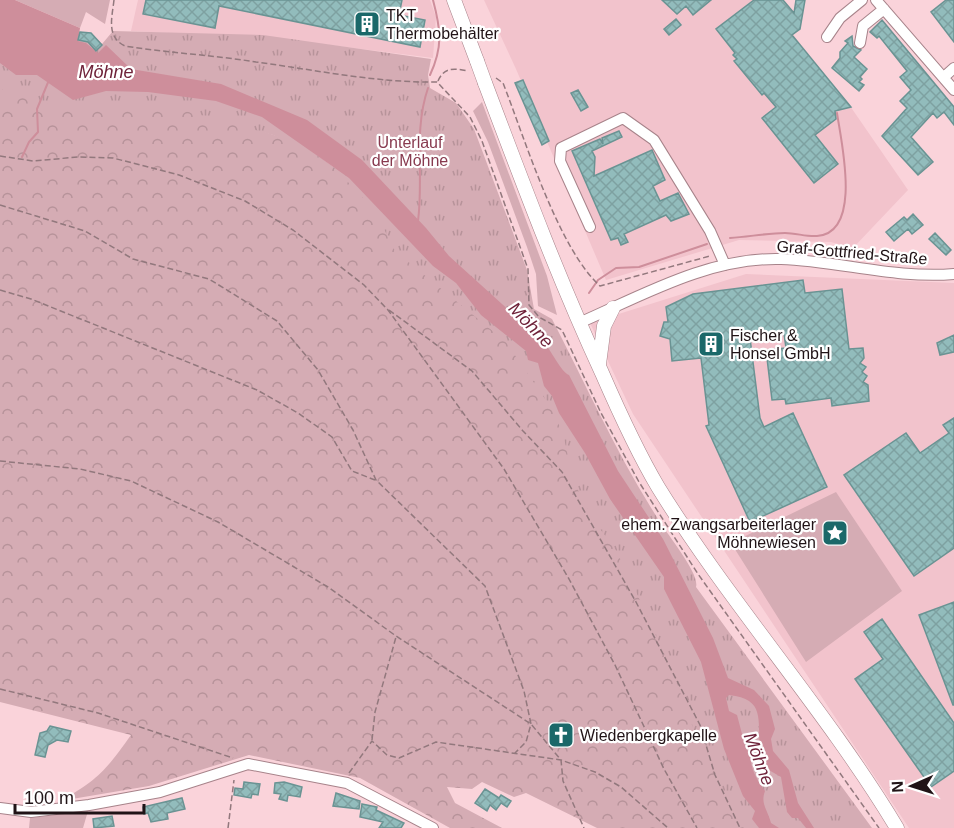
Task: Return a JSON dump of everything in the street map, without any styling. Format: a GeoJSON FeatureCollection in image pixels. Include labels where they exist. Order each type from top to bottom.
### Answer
{"type":"FeatureCollection","features":[{"type":"Feature","properties":{"kind":"main road"},"geometry":{"type":"LineString","coordinates":[[454,0],[579,323],[633,441],[658,486],[719,579],[850,758],[897,828]]}},
{"type":"Feature","properties":{"kind":"main road"},"geometry":{"type":"LineString","coordinates":[[598,366],[604,326],[613,308]]}},
{"type":"Feature","properties":{"kind":"street"},"geometry":{"type":"LineString","coordinates":[[827,36],[840,18],[862,0]]}},
{"type":"Feature","properties":{"kind":"street"},"geometry":{"type":"LineString","coordinates":[[860,43],[863,26],[880,4],[954,90]]}},
{"type":"Feature","properties":{"kind":"street"},"geometry":{"type":"LineString","coordinates":[[944,77],[954,69]]}},
{"type":"Feature","properties":{"kind":"street"},"geometry":{"type":"LineString","coordinates":[[590,227],[560,161],[561,148],[622,118],[654,140],[710,231],[725,265]]}},
{"type":"Feature","properties":{"kind":"street","name":"Graf-Gottfried-Straße"},"geometry":{"type":"LineString","coordinates":[[579,323],[685,277],[725,265],[787,259],[908,274],[954,274]]}},
{"type":"Feature","properties":{"kind":"street"},"geometry":{"type":"LineString","coordinates":[[0,808],[31,812],[89,806],[160,792],[248,764],[347,783],[433,828]]}},
{"type":"Feature","properties":{"kind":"path"},"geometry":{"type":"LineString","coordinates":[[114,0],[112,34],[116,42],[125,46],[243,60],[306,71],[413,82],[437,82],[470,117],[482,141],[528,269],[529,305],[538,317],[562,330]]}},
{"type":"Feature","properties":{"kind":"path"},"geometry":{"type":"LineString","coordinates":[[0,156],[33,161],[78,156],[113,158],[179,175],[245,201],[293,230],[364,285],[388,310],[510,479],[575,589],[615,665],[664,769],[697,828]]}},
{"type":"Feature","properties":{"kind":"path"},"geometry":{"type":"LineString","coordinates":[[0,205],[85,231],[133,259],[209,279],[278,321],[318,370],[353,430],[376,480],[485,586],[525,691],[531,724],[526,742],[515,753]]}},
{"type":"Feature","properties":{"kind":"path"},"geometry":{"type":"LineString","coordinates":[[590,276],[600,286],[718,250]]}},
{"type":"Feature","properties":{"kind":"path"},"geometry":{"type":"LineString","coordinates":[[0,290],[32,299],[257,390],[298,413],[332,437],[352,471],[376,480]]}},
{"type":"Feature","properties":{"kind":"path"},"geometry":{"type":"LineString","coordinates":[[388,310],[472,371],[523,431],[562,472],[636,602],[700,725],[715,775],[740,828]]}},
{"type":"Feature","properties":{"kind":"path"},"geometry":{"type":"LineString","coordinates":[[0,461],[80,469],[131,481],[218,522],[328,587],[396,636],[531,724],[561,760],[563,781],[584,828]]}},
{"type":"Feature","properties":{"kind":"path"},"geometry":{"type":"LineString","coordinates":[[347,783],[350,770],[372,741],[375,712],[396,636]]}},
{"type":"Feature","properties":{"kind":"path"},"geometry":{"type":"LineString","coordinates":[[0,688],[98,713],[248,764]]}},
{"type":"Feature","properties":{"kind":"path"},"geometry":{"type":"LineString","coordinates":[[372,741],[387,755],[399,758],[436,742],[561,760],[594,772],[621,788],[668,828]]}},
{"type":"Feature","properties":{"kind":"path"},"geometry":{"type":"LineString","coordinates":[[228,828],[235,770]]}},
{"type":"Feature","properties":{"kind":"shaded area"},"geometry":{"type":"Polygon","coordinates":[[[138,0],[430,0],[436,17],[433,58],[282,39],[131,31],[138,0]]]}},
{"type":"Feature","properties":{"kind":"shaded area"},"geometry":{"type":"Polygon","coordinates":[[[484,0],[765,0],[848,103],[908,190],[853,248],[831,242],[739,240],[606,280],[484,0]]]}},
{"type":"Feature","properties":{"kind":"shaded area"},"geometry":{"type":"Polygon","coordinates":[[[746,274],[954,283],[954,828],[909,828],[633,414],[590,323],[746,274]]]}},
{"type":"Feature","properties":{"kind":"green space","name":"Unterlauf der Möhne"},"geometry":{"type":"Polygon","coordinates":[[[0,0],[8,0],[81,33],[92,34],[102,44],[113,31],[263,35],[431,59],[428,75],[430,88],[456,103],[474,129],[527,270],[534,309],[552,319],[630,472],[689,565],[696,581],[696,587],[872,828],[744,828],[704,758],[673,673],[627,572],[614,547],[593,520],[574,482],[563,434],[552,409],[506,342],[395,251],[375,211],[332,165],[321,156],[273,135],[178,109],[124,107],[70,111],[0,89],[0,0]]]}},
{"type":"Feature","properties":{"kind":"green space"},"geometry":{"type":"Polygon","coordinates":[[[15,0],[110,0],[105,24],[86,12],[80,28],[15,0]]]}},
{"type":"Feature","properties":{"kind":"green space"},"geometry":{"type":"Polygon","coordinates":[[[0,63],[148,92],[303,145],[349,178],[539,363],[759,828],[597,828],[526,793],[514,797],[482,782],[472,789],[447,787],[455,803],[502,828],[450,828],[360,778],[249,755],[149,786],[60,801],[100,773],[131,735],[0,702],[0,63]]]}},
{"type":"Feature","properties":{"kind":"green space"},"geometry":{"type":"Polygon","coordinates":[[[482,102],[547,276],[557,315],[538,306],[536,274],[527,247],[488,142],[473,111],[482,102]]]}},
{"type":"Feature","properties":{"kind":"green space"},"geometry":{"type":"Polygon","coordinates":[[[836,492],[902,591],[806,662],[731,543],[836,492]]]}},
{"type":"Feature","properties":{"kind":"green space"},"geometry":{"type":"Polygon","coordinates":[[[88,811],[83,828],[29,828],[30,818],[88,811]]]}},
{"type":"Feature","properties":{"kind":"water","name":"Möhne"},"geometry":{"type":"Polygon","coordinates":[[[0,0],[15,0],[80,28],[78,41],[86,43],[98,53],[106,45],[131,69],[221,84],[307,120],[362,160],[449,256],[543,341],[569,375],[618,471],[663,539],[713,638],[728,678],[754,690],[769,706],[775,729],[771,739],[773,751],[789,770],[798,803],[814,828],[806,828],[798,818],[792,818],[787,812],[781,777],[767,769],[761,752],[759,720],[754,706],[741,697],[729,695],[726,698],[729,711],[737,715],[746,749],[751,754],[753,769],[765,791],[764,803],[771,823],[779,828],[759,828],[752,819],[755,811],[743,796],[724,749],[701,662],[664,589],[664,577],[610,499],[585,453],[559,413],[552,396],[544,386],[538,363],[528,360],[526,351],[481,315],[456,283],[433,266],[349,178],[262,117],[216,101],[148,92],[106,91],[73,100],[37,75],[16,75],[0,63],[0,0]]]}},
{"type":"Feature","properties":{"kind":"building","name":"TKT Thermobehälter"},"geometry":{"type":"Polygon","coordinates":[[[146,0],[402,0],[399,15],[425,20],[420,47],[219,6],[215,28],[143,14],[146,0]]]}},
{"type":"Feature","properties":{"kind":"building"},"geometry":{"type":"Polygon","coordinates":[[[662,0],[711,0],[693,15],[686,6],[677,14],[662,0]]]}},
{"type":"Feature","properties":{"kind":"building"},"geometry":{"type":"Polygon","coordinates":[[[754,0],[783,0],[794,13],[796,0],[805,0],[800,29],[792,35],[851,107],[835,111],[836,119],[815,135],[838,164],[814,183],[762,118],[776,107],[764,93],[762,95],[734,61],[737,59],[733,55],[735,53],[716,29],[754,0]]]}},
{"type":"Feature","properties":{"kind":"building"},"geometry":{"type":"Polygon","coordinates":[[[946,0],[954,0],[954,42],[931,12],[946,0]]]}},
{"type":"Feature","properties":{"kind":"building"},"geometry":{"type":"Polygon","coordinates":[[[676,19],[681,25],[669,35],[664,29],[676,19]]]}},
{"type":"Feature","properties":{"kind":"building"},"geometry":{"type":"Polygon","coordinates":[[[882,20],[954,107],[954,125],[944,112],[937,118],[933,113],[911,137],[933,162],[918,175],[882,136],[907,108],[900,101],[911,90],[900,77],[907,71],[879,36],[877,38],[870,32],[882,20]]]}},
{"type":"Feature","properties":{"kind":"building"},"geometry":{"type":"Polygon","coordinates":[[[80,32],[91,33],[102,45],[96,51],[88,42],[78,40],[80,32]]]}},
{"type":"Feature","properties":{"kind":"building"},"geometry":{"type":"Polygon","coordinates":[[[852,36],[853,46],[861,50],[854,57],[867,69],[860,77],[862,79],[859,82],[864,85],[859,91],[832,68],[840,58],[840,52],[848,43],[845,41],[852,36]]]}},
{"type":"Feature","properties":{"kind":"building"},"geometry":{"type":"Polygon","coordinates":[[[523,80],[549,141],[542,145],[515,83],[523,80]]]}},
{"type":"Feature","properties":{"kind":"building"},"geometry":{"type":"Polygon","coordinates":[[[578,90],[588,107],[581,111],[571,93],[578,90]]]}},
{"type":"Feature","properties":{"kind":"building"},"geometry":{"type":"Polygon","coordinates":[[[619,131],[622,137],[592,151],[595,157],[594,176],[652,150],[665,180],[653,186],[660,201],[678,193],[689,214],[671,221],[666,215],[624,234],[628,242],[621,245],[618,238],[611,240],[572,151],[600,139],[603,144],[602,138],[619,131]]]}},
{"type":"Feature","properties":{"kind":"building"},"geometry":{"type":"Polygon","coordinates":[[[913,214],[923,225],[912,234],[908,229],[894,241],[886,232],[904,217],[907,220],[913,214]]]}},
{"type":"Feature","properties":{"kind":"building"},"geometry":{"type":"Polygon","coordinates":[[[935,233],[951,250],[946,255],[929,239],[935,233]]]}},
{"type":"Feature","properties":{"kind":"building","name":"Fischer & Honsel GmbH"},"geometry":{"type":"Polygon","coordinates":[[[803,280],[805,293],[842,289],[849,349],[863,348],[864,358],[860,363],[866,367],[862,372],[867,376],[863,382],[868,385],[869,401],[832,406],[831,398],[786,404],[785,399],[772,400],[766,350],[786,348],[784,334],[750,338],[760,418],[764,427],[793,413],[827,487],[750,522],[706,426],[709,425],[701,358],[672,361],[670,339],[660,336],[664,322],[668,322],[666,307],[693,294],[803,280]]]}},
{"type":"Feature","properties":{"kind":"building"},"geometry":{"type":"Polygon","coordinates":[[[954,335],[954,352],[940,355],[937,343],[954,335]]]}},
{"type":"Feature","properties":{"kind":"building"},"geometry":{"type":"Polygon","coordinates":[[[954,418],[954,548],[914,576],[844,475],[906,433],[920,453],[949,433],[943,425],[954,418]]]}},
{"type":"Feature","properties":{"kind":"building"},"geometry":{"type":"Polygon","coordinates":[[[954,602],[954,705],[953,705],[919,615],[954,602]]]}},
{"type":"Feature","properties":{"kind":"building"},"geometry":{"type":"Polygon","coordinates":[[[882,619],[954,723],[954,771],[931,787],[855,679],[883,659],[864,632],[882,619]]]}},
{"type":"Feature","properties":{"kind":"building"},"geometry":{"type":"Polygon","coordinates":[[[50,726],[71,731],[68,742],[57,740],[48,745],[45,757],[35,755],[40,733],[47,731],[50,726]]]}},
{"type":"Feature","properties":{"kind":"building","name":"Wiedenbergkapelle"},"geometry":{"type":"Polygon","coordinates":[[[560,726],[568,738],[561,743],[553,731],[554,728],[560,726]]]}},
{"type":"Feature","properties":{"kind":"building"},"geometry":{"type":"Polygon","coordinates":[[[244,782],[260,784],[258,795],[252,794],[251,798],[234,795],[235,788],[243,789],[244,782]]]}},
{"type":"Feature","properties":{"kind":"building"},"geometry":{"type":"Polygon","coordinates":[[[284,782],[302,787],[300,797],[288,795],[287,801],[279,799],[281,794],[274,793],[275,783],[284,782]]]}},
{"type":"Feature","properties":{"kind":"building"},"geometry":{"type":"Polygon","coordinates":[[[485,789],[499,798],[501,795],[511,801],[507,807],[501,803],[496,810],[490,805],[487,811],[475,803],[485,789]]]}},
{"type":"Feature","properties":{"kind":"building"},"geometry":{"type":"Polygon","coordinates":[[[336,793],[360,801],[359,809],[333,806],[336,793]]]}},
{"type":"Feature","properties":{"kind":"building"},"geometry":{"type":"Polygon","coordinates":[[[182,798],[185,809],[167,813],[168,819],[151,822],[148,813],[144,814],[143,807],[182,798]]]}},
{"type":"Feature","properties":{"kind":"building"},"geometry":{"type":"Polygon","coordinates":[[[362,804],[377,807],[376,810],[404,823],[401,828],[379,828],[383,822],[360,817],[362,804]]]}},
{"type":"Feature","properties":{"kind":"building"},"geometry":{"type":"Polygon","coordinates":[[[112,816],[114,826],[94,828],[93,819],[112,816]]]}},
{"type":"Feature","properties":{"kind":"waterway"},"geometry":{"type":"LineString","coordinates":[[430,75],[439,47],[438,20],[433,0]]}},
{"type":"Feature","properties":{"kind":"waterway"},"geometry":{"type":"LineString","coordinates":[[22,157],[29,142],[38,132],[37,109],[49,80]]}},
{"type":"Feature","properties":{"kind":"waterway"},"geometry":{"type":"LineString","coordinates":[[418,221],[421,121],[428,88]]}},
{"type":"Feature","properties":{"kind":"waterway"},"geometry":{"type":"LineString","coordinates":[[730,238],[785,233],[817,236],[831,231],[840,219],[845,203],[846,184],[837,113]]}},
{"type":"Feature","properties":{"kind":"waterway"},"geometry":{"type":"LineString","coordinates":[[589,293],[598,280],[616,268],[639,267],[707,244]]}},
{"type":"Feature","properties":{"kind":"place","name":"TKT Thermobehälter"},"geometry":{"type":"Point","coordinates":[367,24]}},
{"type":"Feature","properties":{"kind":"place","name":"Fischer & Honsel GmbH"},"geometry":{"type":"Point","coordinates":[711,344]}},
{"type":"Feature","properties":{"kind":"place","name":"ehem. Zwangsarbeiterlager Möhnewiesen"},"geometry":{"type":"Point","coordinates":[835,533]}},
{"type":"Feature","properties":{"kind":"place","name":"Wiedenbergkapelle"},"geometry":{"type":"Point","coordinates":[561,735]}}]}
